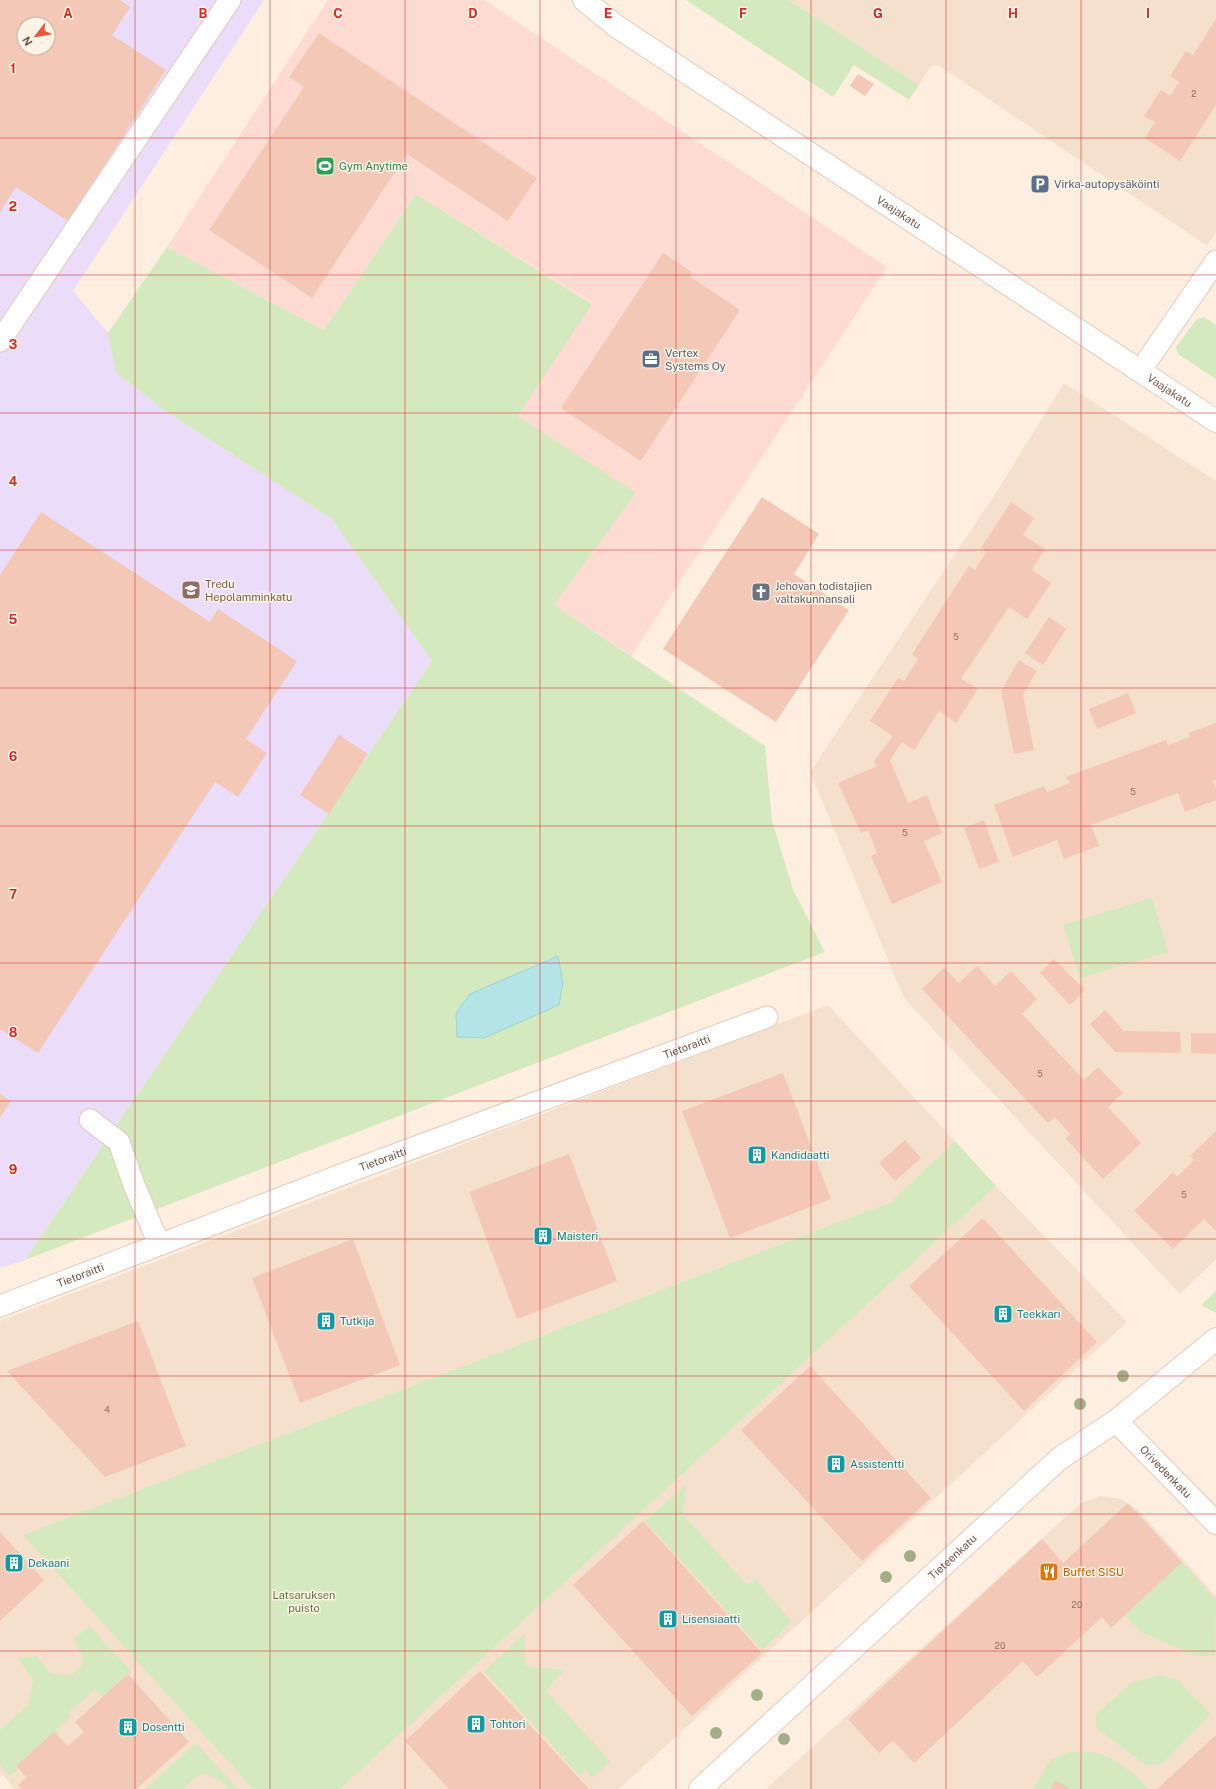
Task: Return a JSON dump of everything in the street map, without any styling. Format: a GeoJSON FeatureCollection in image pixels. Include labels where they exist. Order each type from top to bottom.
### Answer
{"type":"FeatureCollection","features":[{"type":"Feature","properties":{"kind":"street","name":"Vaajakatu"},"geometry":{"type":"LineString","coordinates":[[584,0],[623,31],[1216,421]]}},
{"type":"Feature","properties":{"kind":"street","name":"Tieteenkatu"},"geometry":{"type":"LineString","coordinates":[[700,1789],[1058,1459],[1116,1420],[1216,1339]]}},
{"type":"Feature","properties":{"kind":"street","name":"Orivedenkatu"},"geometry":{"type":"LineString","coordinates":[[1116,1420],[1216,1523]]}},
{"type":"Feature","properties":{"kind":"lane"},"geometry":{"type":"LineString","coordinates":[[0,341],[230,0]]}},
{"type":"Feature","properties":{"kind":"lane"},"geometry":{"type":"LineString","coordinates":[[1140,371],[1216,261]]}},
{"type":"Feature","properties":{"kind":"lane","name":"Tietoraitti"},"geometry":{"type":"LineString","coordinates":[[0,1306],[366,1165],[767,1017]]}},
{"type":"Feature","properties":{"kind":"lane"},"geometry":{"type":"LineString","coordinates":[[90,1120],[119,1142],[134,1185],[159,1244]]}},
{"type":"Feature","properties":{"kind":"shaded area","name":"Tredu Hepolamminkatu"},"geometry":{"type":"Polygon","coordinates":[[[0,0],[264,0],[73,291],[108,333],[117,372],[161,408],[332,519],[432,661],[25,1260],[0,1268],[0,0]]]}},
{"type":"Feature","properties":{"kind":"shaded area"},"geometry":{"type":"Polygon","coordinates":[[[328,0],[484,0],[887,267],[631,656],[554,605],[635,493],[518,416],[592,303],[416,194],[324,330],[167,247],[328,0]]]}},
{"type":"Feature","properties":{"kind":"shaded area"},"geometry":{"type":"Polygon","coordinates":[[[789,0],[1216,0],[1216,233],[1207,245],[1203,243],[938,65],[931,66],[919,85],[789,0]]]}},
{"type":"Feature","properties":{"kind":"shaded area"},"geometry":{"type":"Polygon","coordinates":[[[1064,383],[1216,481],[1216,1259],[1180,1294],[904,998],[810,772],[999,488],[1064,383]]]}},
{"type":"Feature","properties":{"kind":"shaded area"},"geometry":{"type":"Polygon","coordinates":[[[828,1005],[955,1141],[891,1202],[24,1535],[253,1789],[15,1789],[0,1772],[0,1321],[828,1005]]]}},
{"type":"Feature","properties":{"kind":"shaded area"},"geometry":{"type":"Polygon","coordinates":[[[996,1186],[1127,1322],[619,1789],[340,1789],[996,1186]]]}},
{"type":"Feature","properties":{"kind":"shaded area"},"geometry":{"type":"Polygon","coordinates":[[[1101,1496],[1121,1499],[1138,1510],[1216,1596],[1216,1789],[766,1789],[1081,1503],[1101,1496]]]}},
{"type":"Feature","properties":{"kind":"green space"},"geometry":{"type":"Polygon","coordinates":[[[686,0],[789,0],[919,85],[909,100],[854,65],[833,97],[686,0]]]}},
{"type":"Feature","properties":{"kind":"green space"},"geometry":{"type":"Polygon","coordinates":[[[416,194],[592,304],[518,416],[636,493],[554,605],[765,746],[772,820],[793,890],[825,952],[25,1260],[432,661],[332,519],[161,408],[116,372],[108,333],[167,247],[324,330],[416,194]]]}},
{"type":"Feature","properties":{"kind":"green space"},"geometry":{"type":"Polygon","coordinates":[[[1204,317],[1216,325],[1216,379],[1178,354],[1176,347],[1197,319],[1204,317]]]}},
{"type":"Feature","properties":{"kind":"green space"},"geometry":{"type":"Polygon","coordinates":[[[1152,898],[1168,952],[1080,978],[1063,925],[1152,898]]]}},
{"type":"Feature","properties":{"kind":"green space","name":"Latsaruksen puisto"},"geometry":{"type":"Polygon","coordinates":[[[955,1141],[996,1186],[340,1789],[253,1789],[23,1535],[891,1202],[955,1141]]]}},
{"type":"Feature","properties":{"kind":"green space"},"geometry":{"type":"Polygon","coordinates":[[[1216,1291],[1216,1313],[1201,1305],[1216,1291]]]}},
{"type":"Feature","properties":{"kind":"green space"},"geometry":{"type":"Polygon","coordinates":[[[686,1485],[683,1515],[747,1585],[755,1579],[792,1622],[762,1650],[645,1521],[686,1485]]]}},
{"type":"Feature","properties":{"kind":"green space"},"geometry":{"type":"Polygon","coordinates":[[[1182,1562],[1216,1600],[1215,1656],[1197,1656],[1141,1632],[1125,1615],[1182,1562]]]}},
{"type":"Feature","properties":{"kind":"green space"},"geometry":{"type":"Polygon","coordinates":[[[89,1626],[131,1671],[103,1697],[95,1689],[68,1713],[71,1716],[57,1729],[58,1733],[10,1776],[0,1765],[0,1730],[28,1705],[33,1680],[18,1658],[36,1656],[50,1673],[72,1676],[84,1662],[74,1639],[89,1626]]]}},
{"type":"Feature","properties":{"kind":"green space"},"geometry":{"type":"Polygon","coordinates":[[[524,1634],[525,1666],[564,1670],[546,1691],[610,1761],[592,1778],[585,1770],[579,1775],[484,1671],[524,1634]]]}},
{"type":"Feature","properties":{"kind":"green space"},"geometry":{"type":"Polygon","coordinates":[[[1161,1675],[1179,1681],[1211,1714],[1162,1764],[1146,1765],[1096,1728],[1096,1714],[1133,1682],[1161,1675]]]}},
{"type":"Feature","properties":{"kind":"green space"},"geometry":{"type":"Polygon","coordinates":[[[196,1743],[238,1789],[229,1789],[219,1780],[210,1776],[202,1775],[192,1780],[184,1789],[145,1789],[196,1743]]]}},
{"type":"Feature","properties":{"kind":"green space"},"geometry":{"type":"Polygon","coordinates":[[[1068,1752],[1093,1753],[1108,1757],[1135,1775],[1149,1789],[1071,1789],[1055,1781],[1051,1789],[1033,1789],[1051,1760],[1068,1752]]]}},
{"type":"Feature","properties":{"kind":"water"},"geometry":{"type":"Polygon","coordinates":[[[558,956],[563,983],[559,1005],[484,1038],[457,1037],[456,1013],[470,994],[558,956]]]}},
{"type":"Feature","properties":{"kind":"building"},"geometry":{"type":"Polygon","coordinates":[[[0,0],[120,0],[130,7],[112,35],[166,70],[68,221],[16,187],[0,212],[0,0]]]}},
{"type":"Feature","properties":{"kind":"building"},"geometry":{"type":"Polygon","coordinates":[[[1216,19],[1216,105],[1180,161],[1145,138],[1155,122],[1144,116],[1161,90],[1170,96],[1179,82],[1170,76],[1186,51],[1193,55],[1216,19]]]}},
{"type":"Feature","properties":{"kind":"building","name":"Gym Anytime"},"geometry":{"type":"Polygon","coordinates":[[[319,33],[537,178],[508,221],[407,154],[312,298],[209,230],[304,87],[289,77],[319,33]]]}},
{"type":"Feature","properties":{"kind":"building"},"geometry":{"type":"Polygon","coordinates":[[[858,74],[874,84],[865,96],[850,86],[858,74]]]}},
{"type":"Feature","properties":{"kind":"building","name":"Vertex Systems Oy"},"geometry":{"type":"Polygon","coordinates":[[[663,253],[692,272],[689,276],[740,310],[641,461],[561,408],[663,253]]]}},
{"type":"Feature","properties":{"kind":"building","name":"Jehovan todistajien valtakunnansali"},"geometry":{"type":"Polygon","coordinates":[[[762,497],[819,534],[794,574],[849,610],[776,722],[663,649],[762,497]]]}},
{"type":"Feature","properties":{"kind":"building"},"geometry":{"type":"Polygon","coordinates":[[[1011,502],[1034,518],[1023,535],[1045,549],[1032,570],[1051,583],[1027,619],[1009,607],[961,679],[978,689],[956,723],[939,711],[914,750],[902,742],[890,760],[908,803],[927,795],[942,833],[924,841],[942,882],[892,904],[871,856],[877,853],[868,830],[861,833],[838,783],[877,766],[874,761],[893,736],[870,721],[898,678],[904,681],[918,659],[912,654],[969,566],[975,570],[986,552],[981,548],[1011,502]]]}},
{"type":"Feature","properties":{"kind":"building"},"geometry":{"type":"Polygon","coordinates":[[[41,512],[210,622],[218,609],[297,661],[246,739],[267,753],[238,797],[215,782],[38,1053],[0,1029],[0,575],[41,512]]]}},
{"type":"Feature","properties":{"kind":"building"},"geometry":{"type":"Polygon","coordinates":[[[1049,617],[1066,629],[1043,665],[1025,653],[1049,617]]]}},
{"type":"Feature","properties":{"kind":"building"},"geometry":{"type":"Polygon","coordinates":[[[1019,660],[1037,671],[1023,695],[1034,750],[1014,754],[1001,691],[1019,660]]]}},
{"type":"Feature","properties":{"kind":"building"},"geometry":{"type":"Polygon","coordinates":[[[1128,693],[1136,713],[1097,729],[1089,709],[1128,693]]]}},
{"type":"Feature","properties":{"kind":"building"},"geometry":{"type":"Polygon","coordinates":[[[1216,723],[1216,780],[1213,781],[1216,790],[1216,800],[1185,812],[1178,793],[1091,825],[1099,846],[1064,859],[1057,840],[1013,857],[994,805],[1044,786],[1047,792],[1070,783],[1066,777],[1166,740],[1168,745],[1190,737],[1189,733],[1216,723]]]}},
{"type":"Feature","properties":{"kind":"building"},"geometry":{"type":"Polygon","coordinates":[[[339,735],[368,754],[329,814],[300,795],[339,735]]]}},
{"type":"Feature","properties":{"kind":"building"},"geometry":{"type":"Polygon","coordinates":[[[984,820],[999,862],[979,869],[964,828],[984,820]]]}},
{"type":"Feature","properties":{"kind":"building"},"geometry":{"type":"Polygon","coordinates":[[[1054,959],[1085,990],[1070,1005],[1040,973],[1054,959]]]}},
{"type":"Feature","properties":{"kind":"building"},"geometry":{"type":"Polygon","coordinates":[[[977,966],[995,986],[1011,971],[1037,999],[1022,1014],[1084,1080],[1098,1067],[1123,1093],[1108,1107],[1141,1143],[1103,1179],[1066,1139],[1070,1134],[1055,1117],[1048,1123],[922,989],[944,968],[959,983],[977,966]]]}},
{"type":"Feature","properties":{"kind":"building"},"geometry":{"type":"Polygon","coordinates":[[[1105,1010],[1124,1031],[1180,1032],[1181,1053],[1115,1052],[1090,1024],[1105,1010]]]}},
{"type":"Feature","properties":{"kind":"building"},"geometry":{"type":"Polygon","coordinates":[[[1191,1033],[1216,1033],[1216,1054],[1191,1053],[1191,1033]]]}},
{"type":"Feature","properties":{"kind":"building","name":"Kandidaatti"},"geometry":{"type":"Polygon","coordinates":[[[783,1073],[831,1199],[730,1238],[682,1111],[783,1073]]]}},
{"type":"Feature","properties":{"kind":"building"},"geometry":{"type":"Polygon","coordinates":[[[0,1094],[11,1101],[0,1118],[0,1094]]]}},
{"type":"Feature","properties":{"kind":"building"},"geometry":{"type":"Polygon","coordinates":[[[1216,1131],[1216,1231],[1204,1219],[1173,1249],[1134,1211],[1173,1172],[1177,1177],[1194,1160],[1190,1156],[1216,1131]]]}},
{"type":"Feature","properties":{"kind":"building"},"geometry":{"type":"Polygon","coordinates":[[[905,1140],[921,1158],[895,1181],[879,1163],[905,1140]]]}},
{"type":"Feature","properties":{"kind":"building","name":"Maisteri"},"geometry":{"type":"Polygon","coordinates":[[[569,1154],[617,1281],[517,1319],[469,1192],[569,1154]]]}},
{"type":"Feature","properties":{"kind":"building","name":"Teekkari"},"geometry":{"type":"Polygon","coordinates":[[[983,1218],[1097,1342],[1024,1411],[909,1286],[983,1218]]]}},
{"type":"Feature","properties":{"kind":"building","name":"Tutkija"},"geometry":{"type":"Polygon","coordinates":[[[353,1239],[400,1365],[300,1403],[252,1278],[353,1239]]]}},
{"type":"Feature","properties":{"kind":"building"},"geometry":{"type":"Polygon","coordinates":[[[138,1321],[186,1446],[105,1477],[7,1371],[138,1321]]]}},
{"type":"Feature","properties":{"kind":"building","name":"Assistentti"},"geometry":{"type":"Polygon","coordinates":[[[810,1366],[931,1498],[862,1561],[741,1430],[810,1366]]]}},
{"type":"Feature","properties":{"kind":"building"},"geometry":{"type":"Polygon","coordinates":[[[1128,1503],[1182,1562],[1111,1628],[1102,1617],[1037,1677],[1023,1661],[914,1763],[893,1740],[879,1753],[848,1719],[1042,1539],[1063,1563],[1128,1503]]]}},
{"type":"Feature","properties":{"kind":"building","name":"Lisensiaatti"},"geometry":{"type":"Polygon","coordinates":[[[643,1521],[762,1653],[692,1716],[573,1585],[643,1521]]]}},
{"type":"Feature","properties":{"kind":"building","name":"Dekaani"},"geometry":{"type":"Polygon","coordinates":[[[0,1532],[44,1580],[0,1621],[0,1532]]]}},
{"type":"Feature","properties":{"kind":"building","name":"Tohtori"},"geometry":{"type":"Polygon","coordinates":[[[480,1671],[589,1789],[449,1789],[405,1741],[480,1671]]]}},
{"type":"Feature","properties":{"kind":"building","name":"Dosentti"},"geometry":{"type":"Polygon","coordinates":[[[128,1674],[189,1742],[136,1789],[21,1789],[18,1785],[27,1777],[16,1766],[54,1732],[68,1746],[84,1732],[75,1722],[128,1674]]]}},
{"type":"Feature","properties":{"kind":"building"},"geometry":{"type":"Polygon","coordinates":[[[1216,1735],[1216,1789],[1157,1789],[1216,1735]]]}},
{"type":"Feature","properties":{"kind":"building"},"geometry":{"type":"Polygon","coordinates":[[[1055,1780],[1071,1789],[1051,1789],[1055,1780]]]}},
{"type":"Feature","properties":{"kind":"place","name":"Gym Anytime"},"geometry":{"type":"Point","coordinates":[325,166]}},
{"type":"Feature","properties":{"kind":"place","name":"Virka-autopysäköinti"},"geometry":{"type":"Point","coordinates":[1040,184]}},
{"type":"Feature","properties":{"kind":"place","name":"Vertex Systems Oy"},"geometry":{"type":"Point","coordinates":[651,359]}},
{"type":"Feature","properties":{"kind":"place","name":"Tredu Hepolamminkatu"},"geometry":{"type":"Point","coordinates":[191,590]}},
{"type":"Feature","properties":{"kind":"place","name":"Jehovan todistajien valtakunnansali"},"geometry":{"type":"Point","coordinates":[761,592]}},
{"type":"Feature","properties":{"kind":"place","name":"Kandidaatti"},"geometry":{"type":"Point","coordinates":[757,1155]}},
{"type":"Feature","properties":{"kind":"place","name":"Maisteri"},"geometry":{"type":"Point","coordinates":[543,1236]}},
{"type":"Feature","properties":{"kind":"place","name":"Teekkari"},"geometry":{"type":"Point","coordinates":[1003,1314]}},
{"type":"Feature","properties":{"kind":"place","name":"Tutkija"},"geometry":{"type":"Point","coordinates":[326,1321]}},
{"type":"Feature","properties":{"kind":"place","name":"Assistentti"},"geometry":{"type":"Point","coordinates":[836,1464]}},
{"type":"Feature","properties":{"kind":"place","name":"Dekaani"},"geometry":{"type":"Point","coordinates":[14,1563]}},
{"type":"Feature","properties":{"kind":"place","name":"Buffet SISU"},"geometry":{"type":"Point","coordinates":[1049,1572]}},
{"type":"Feature","properties":{"kind":"place","name":"Lisensiaatti"},"geometry":{"type":"Point","coordinates":[668,1619]}},
{"type":"Feature","properties":{"kind":"place","name":"Tohtori"},"geometry":{"type":"Point","coordinates":[476,1724]}},
{"type":"Feature","properties":{"kind":"place","name":"Dosentti"},"geometry":{"type":"Point","coordinates":[128,1727]}}]}
